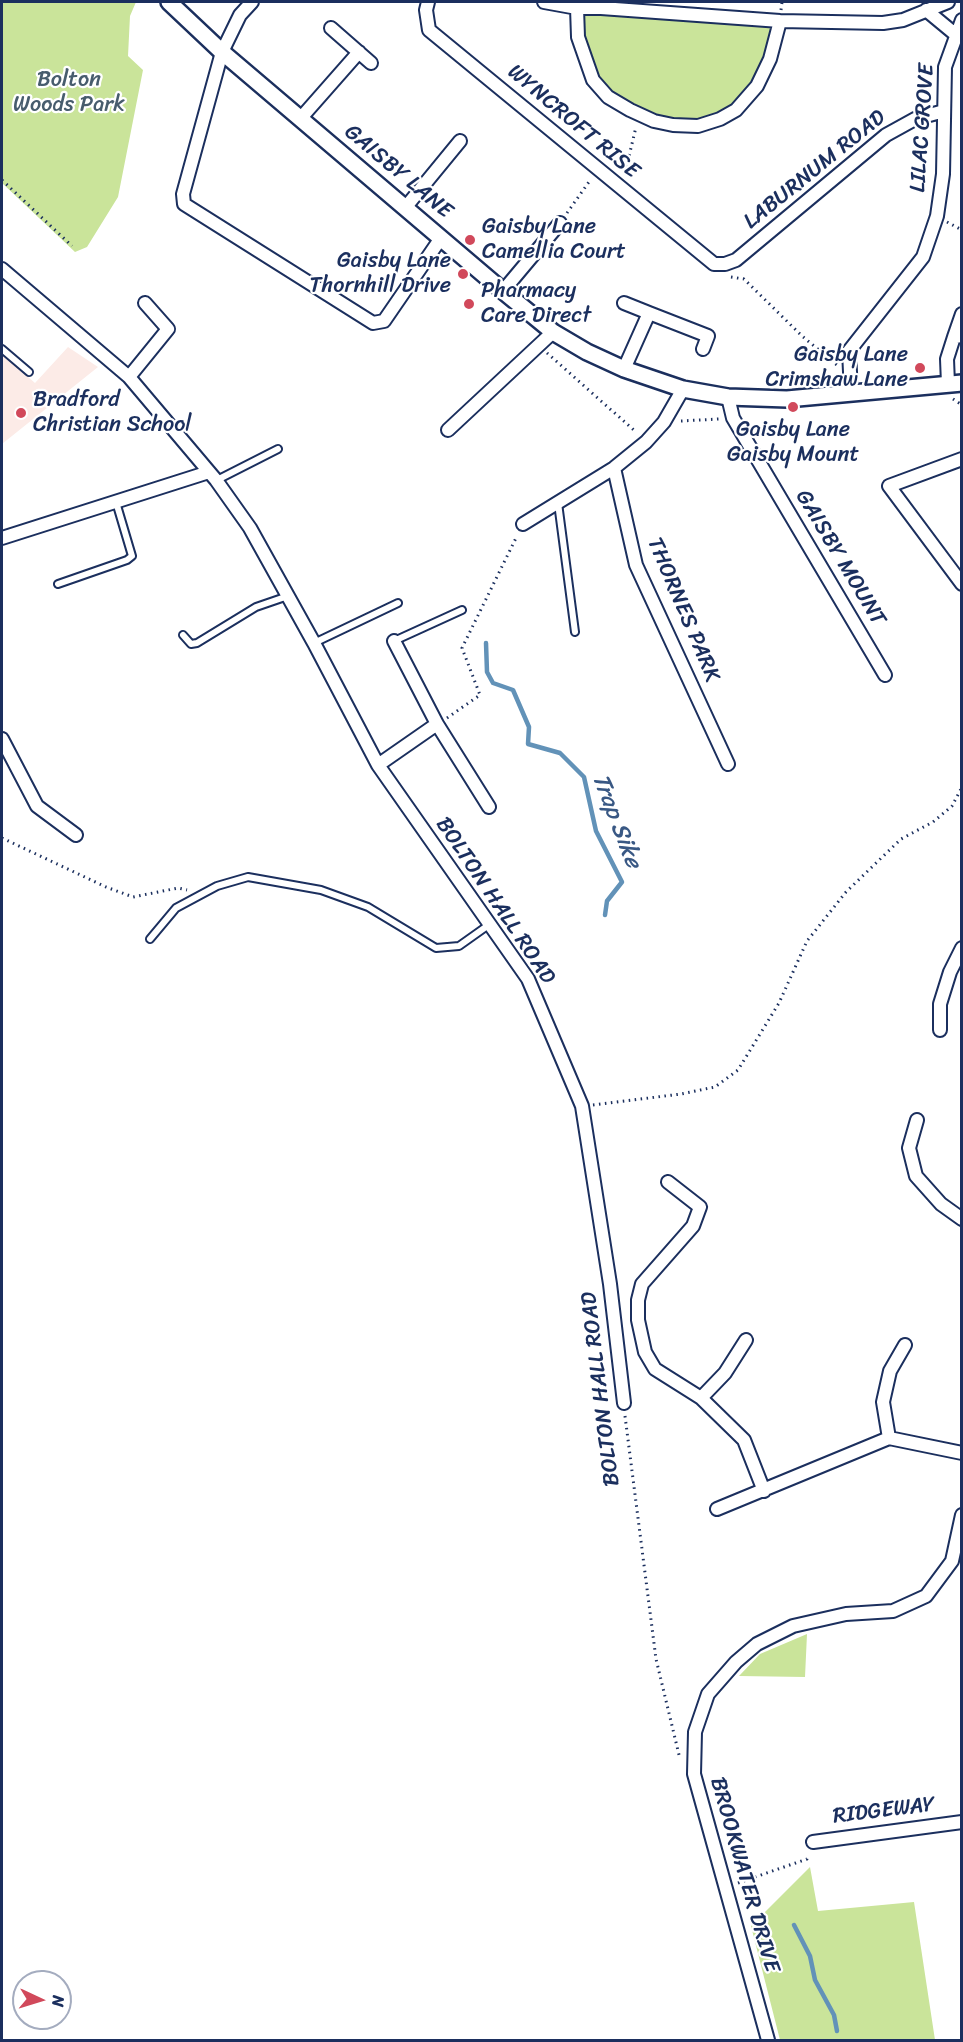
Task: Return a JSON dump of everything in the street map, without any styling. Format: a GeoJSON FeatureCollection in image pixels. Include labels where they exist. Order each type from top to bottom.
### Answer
{"type":"FeatureCollection","features":[{"type":"Feature","properties":{"kind":"street","name":"GAISBY LANE"},"geometry":{"type":"LineString","coordinates":[[169,2],[222,52],[503,291],[553,332],[587,352],[624,369],[683,389],[728,397],[787,399],[955,383]]}},
{"type":"Feature","properties":{"kind":"street"},"geometry":{"type":"LineString","coordinates":[[252,2],[240,15],[222,52],[183,194],[184,204],[373,323],[384,321],[441,238]]}},
{"type":"Feature","properties":{"kind":"street","name":"WYNCROFT RISE"},"geometry":{"type":"LineString","coordinates":[[428,2],[426,10],[429,30],[714,264]]}},
{"type":"Feature","properties":{"kind":"street"},"geometry":{"type":"LineString","coordinates":[[544,2],[577,8],[780,21],[883,23],[903,20],[948,2]]}},
{"type":"Feature","properties":{"kind":"street"},"geometry":{"type":"LineString","coordinates":[[577,8],[578,37],[593,80],[608,97],[639,115],[673,125],[698,126],[720,119],[736,110],[757,86],[780,21]]}},
{"type":"Feature","properties":{"kind":"street"},"geometry":{"type":"LineString","coordinates":[[926,10],[955,34]]}},
{"type":"Feature","properties":{"kind":"street","name":"LILAC GROVE"},"geometry":{"type":"LineString","coordinates":[[851,393],[849,351],[923,257],[937,216],[942,184],[945,67],[955,34],[962,20]]}},
{"type":"Feature","properties":{"kind":"street"},"geometry":{"type":"LineString","coordinates":[[331,28],[371,63]]}},
{"type":"Feature","properties":{"kind":"street"},"geometry":{"type":"LineString","coordinates":[[300,118],[359,52]]}},
{"type":"Feature","properties":{"kind":"street","name":"LABURNUM ROAD"},"geometry":{"type":"LineString","coordinates":[[714,264],[725,264],[736,260],[886,135],[915,118],[944,111]]}},
{"type":"Feature","properties":{"kind":"street"},"geometry":{"type":"LineString","coordinates":[[405,208],[460,141]]}},
{"type":"Feature","properties":{"kind":"street"},"geometry":{"type":"LineString","coordinates":[[503,291],[560,222]]}},
{"type":"Feature","properties":{"kind":"street","name":"BOLTON HALL ROAD"},"geometry":{"type":"LineString","coordinates":[[2,269],[129,377],[213,476],[250,528],[378,765],[528,979],[582,1106],[610,1284],[624,1403]]}},
{"type":"Feature","properties":{"kind":"street"},"geometry":{"type":"LineString","coordinates":[[129,377],[168,329],[145,303]]}},
{"type":"Feature","properties":{"kind":"street"},"geometry":{"type":"LineString","coordinates":[[624,303],[708,336],[703,349]]}},
{"type":"Feature","properties":{"kind":"street"},"geometry":{"type":"LineString","coordinates":[[624,369],[649,313]]}},
{"type":"Feature","properties":{"kind":"street"},"geometry":{"type":"LineString","coordinates":[[955,383],[947,359],[958,336],[962,314]]}},
{"type":"Feature","properties":{"kind":"street"},"geometry":{"type":"LineString","coordinates":[[448,430],[553,332]]}},
{"type":"Feature","properties":{"kind":"street"},"geometry":{"type":"LineString","coordinates":[[524,524],[614,468],[646,442],[664,422],[683,389]]}},
{"type":"Feature","properties":{"kind":"street","name":"GAISBY MOUNT"},"geometry":{"type":"LineString","coordinates":[[728,397],[733,418],[885,675]]}},
{"type":"Feature","properties":{"kind":"street"},"geometry":{"type":"LineString","coordinates":[[962,459],[889,486],[962,584]]}},
{"type":"Feature","properties":{"kind":"street","name":"THORNES PARK"},"geometry":{"type":"LineString","coordinates":[[614,468],[636,565],[728,764]]}},
{"type":"Feature","properties":{"kind":"street"},"geometry":{"type":"LineString","coordinates":[[2,538],[116,502],[213,476]]}},
{"type":"Feature","properties":{"kind":"street"},"geometry":{"type":"LineString","coordinates":[[394,641],[437,724],[489,807]]}},
{"type":"Feature","properties":{"kind":"street"},"geometry":{"type":"LineString","coordinates":[[378,765],[437,724]]}},
{"type":"Feature","properties":{"kind":"street"},"geometry":{"type":"LineString","coordinates":[[2,739],[37,806],[76,835]]}},
{"type":"Feature","properties":{"kind":"street"},"geometry":{"type":"LineString","coordinates":[[940,1030],[940,1004],[950,972],[960,954]]}},
{"type":"Feature","properties":{"kind":"street"},"geometry":{"type":"LineString","coordinates":[[917,1120],[909,1148],[916,1176],[941,1204],[962,1219]]}},
{"type":"Feature","properties":{"kind":"street"},"geometry":{"type":"LineString","coordinates":[[668,1182],[700,1207],[693,1226],[642,1284],[638,1300],[638,1320],[645,1352],[655,1370],[701,1398],[744,1440],[764,1491]]}},
{"type":"Feature","properties":{"kind":"street"},"geometry":{"type":"LineString","coordinates":[[701,1398],[725,1373],[746,1340]]}},
{"type":"Feature","properties":{"kind":"street"},"geometry":{"type":"LineString","coordinates":[[889,1438],[883,1402],[890,1371],[905,1345]]}},
{"type":"Feature","properties":{"kind":"street"},"geometry":{"type":"LineString","coordinates":[[717,1509],[889,1438],[962,1453]]}},
{"type":"Feature","properties":{"kind":"street","name":"BROOKWATER DRIVE"},"geometry":{"type":"LineString","coordinates":[[768,2040],[694,1774],[695,1732],[708,1694],[736,1662],[757,1644],[793,1626],[846,1614],[893,1611],[926,1596],[952,1561],[962,1515]]}},
{"type":"Feature","properties":{"kind":"street","name":"RIDGEWAY"},"geometry":{"type":"LineString","coordinates":[[813,1842],[962,1822]]}},
{"type":"Feature","properties":{"kind":"lane"},"geometry":{"type":"LineString","coordinates":[[2,349],[29,372]]}},
{"type":"Feature","properties":{"kind":"lane"},"geometry":{"type":"LineString","coordinates":[[213,476],[278,449]]}},
{"type":"Feature","properties":{"kind":"lane"},"geometry":{"type":"LineString","coordinates":[[58,584],[127,560],[132,556],[116,502]]}},
{"type":"Feature","properties":{"kind":"lane"},"geometry":{"type":"LineString","coordinates":[[558,502],[575,632]]}},
{"type":"Feature","properties":{"kind":"lane"},"geometry":{"type":"LineString","coordinates":[[183,635],[191,644],[197,643],[256,607],[288,596]]}},
{"type":"Feature","properties":{"kind":"lane"},"geometry":{"type":"LineString","coordinates":[[314,643],[398,603]]}},
{"type":"Feature","properties":{"kind":"lane"},"geometry":{"type":"LineString","coordinates":[[394,641],[462,610]]}},
{"type":"Feature","properties":{"kind":"lane"},"geometry":{"type":"LineString","coordinates":[[150,939],[176,908],[217,885],[248,877],[321,890],[368,908],[436,948],[459,946],[491,924]]}},
{"type":"Feature","properties":{"kind":"path"},"geometry":{"type":"LineString","coordinates":[[621,189],[639,115]]}},
{"type":"Feature","properties":{"kind":"path"},"geometry":{"type":"LineString","coordinates":[[560,222],[597,170]]}},
{"type":"Feature","properties":{"kind":"path"},"geometry":{"type":"LineString","coordinates":[[2,180],[72,246]]}},
{"type":"Feature","properties":{"kind":"path"},"geometry":{"type":"LineString","coordinates":[[714,264],[722,273],[744,279],[802,336],[849,375]]}},
{"type":"Feature","properties":{"kind":"path"},"geometry":{"type":"LineString","coordinates":[[539,345],[646,442]]}},
{"type":"Feature","properties":{"kind":"path"},"geometry":{"type":"LineString","coordinates":[[664,422],[733,418]]}},
{"type":"Feature","properties":{"kind":"path"},"geometry":{"type":"LineString","coordinates":[[437,724],[480,695],[462,648],[524,524]]}},
{"type":"Feature","properties":{"kind":"path"},"geometry":{"type":"LineString","coordinates":[[582,1106],[681,1094],[715,1087],[738,1070],[779,1003],[807,941],[846,892],[901,839],[933,822],[952,806],[962,787]]}},
{"type":"Feature","properties":{"kind":"path"},"geometry":{"type":"LineString","coordinates":[[2,838],[133,897],[178,888],[203,893]]}},
{"type":"Feature","properties":{"kind":"path","name":"BOLTON HALL ROAD"},"geometry":{"type":"LineString","coordinates":[[624,1403],[656,1659],[682,1770]]}},
{"type":"Feature","properties":{"kind":"path"},"geometry":{"type":"LineString","coordinates":[[726,1887],[807,1859],[813,1842]]}},
{"type":"Feature","properties":{"kind":"shaded area","name":"Bradford Christian School"},"geometry":{"type":"Polygon","coordinates":[[[68,347],[98,367],[2,444],[2,354],[35,383],[68,347]]]}},
{"type":"Feature","properties":{"kind":"green space","name":"Bolton Woods Park"},"geometry":{"type":"Polygon","coordinates":[[[2,2],[136,2],[130,16],[128,56],[143,70],[118,197],[87,247],[75,252],[2,183],[2,2]]]}},
{"type":"Feature","properties":{"kind":"green space"},"geometry":{"type":"Polygon","coordinates":[[[577,8],[780,21],[757,86],[720,119],[654,121],[593,80],[577,8]]]}},
{"type":"Feature","properties":{"kind":"green space"},"geometry":{"type":"Polygon","coordinates":[[[807,1634],[805,1677],[739,1676],[760,1654],[807,1634]]]}},
{"type":"Feature","properties":{"kind":"green space"},"geometry":{"type":"Polygon","coordinates":[[[810,1867],[818,1911],[914,1902],[935,2040],[780,2040],[751,1926],[810,1867]]]}},
{"type":"Feature","properties":{"kind":"waterway","name":"Trap Sike"},"geometry":{"type":"LineString","coordinates":[[486,643],[487,672],[493,683],[513,690],[529,727],[528,744],[560,753],[584,777],[596,831],[622,882],[607,901],[605,915]]}},
{"type":"Feature","properties":{"kind":"waterway","name":"Trap Sike"},"geometry":{"type":"LineString","coordinates":[[794,1925],[810,1956],[815,1980],[834,2015],[837,2031]]}},
{"type":"Feature","properties":{"kind":"place","name":"Gaisby Lane Camellia Court"},"geometry":{"type":"Point","coordinates":[470,240]}},
{"type":"Feature","properties":{"kind":"place","name":"Gaisby Lane Thornhill Drive"},"geometry":{"type":"Point","coordinates":[463,274]}},
{"type":"Feature","properties":{"kind":"place","name":"Pharmacy Care Direct"},"geometry":{"type":"Point","coordinates":[469,304]}},
{"type":"Feature","properties":{"kind":"place","name":"Gaisby Lane Crimshaw Lane"},"geometry":{"type":"Point","coordinates":[920,368]}},
{"type":"Feature","properties":{"kind":"place","name":"Gaisby Lane Gaisby Mount"},"geometry":{"type":"Point","coordinates":[793,407]}},
{"type":"Feature","properties":{"kind":"place","name":"Bradford Christian School"},"geometry":{"type":"Point","coordinates":[21,413]}}]}
